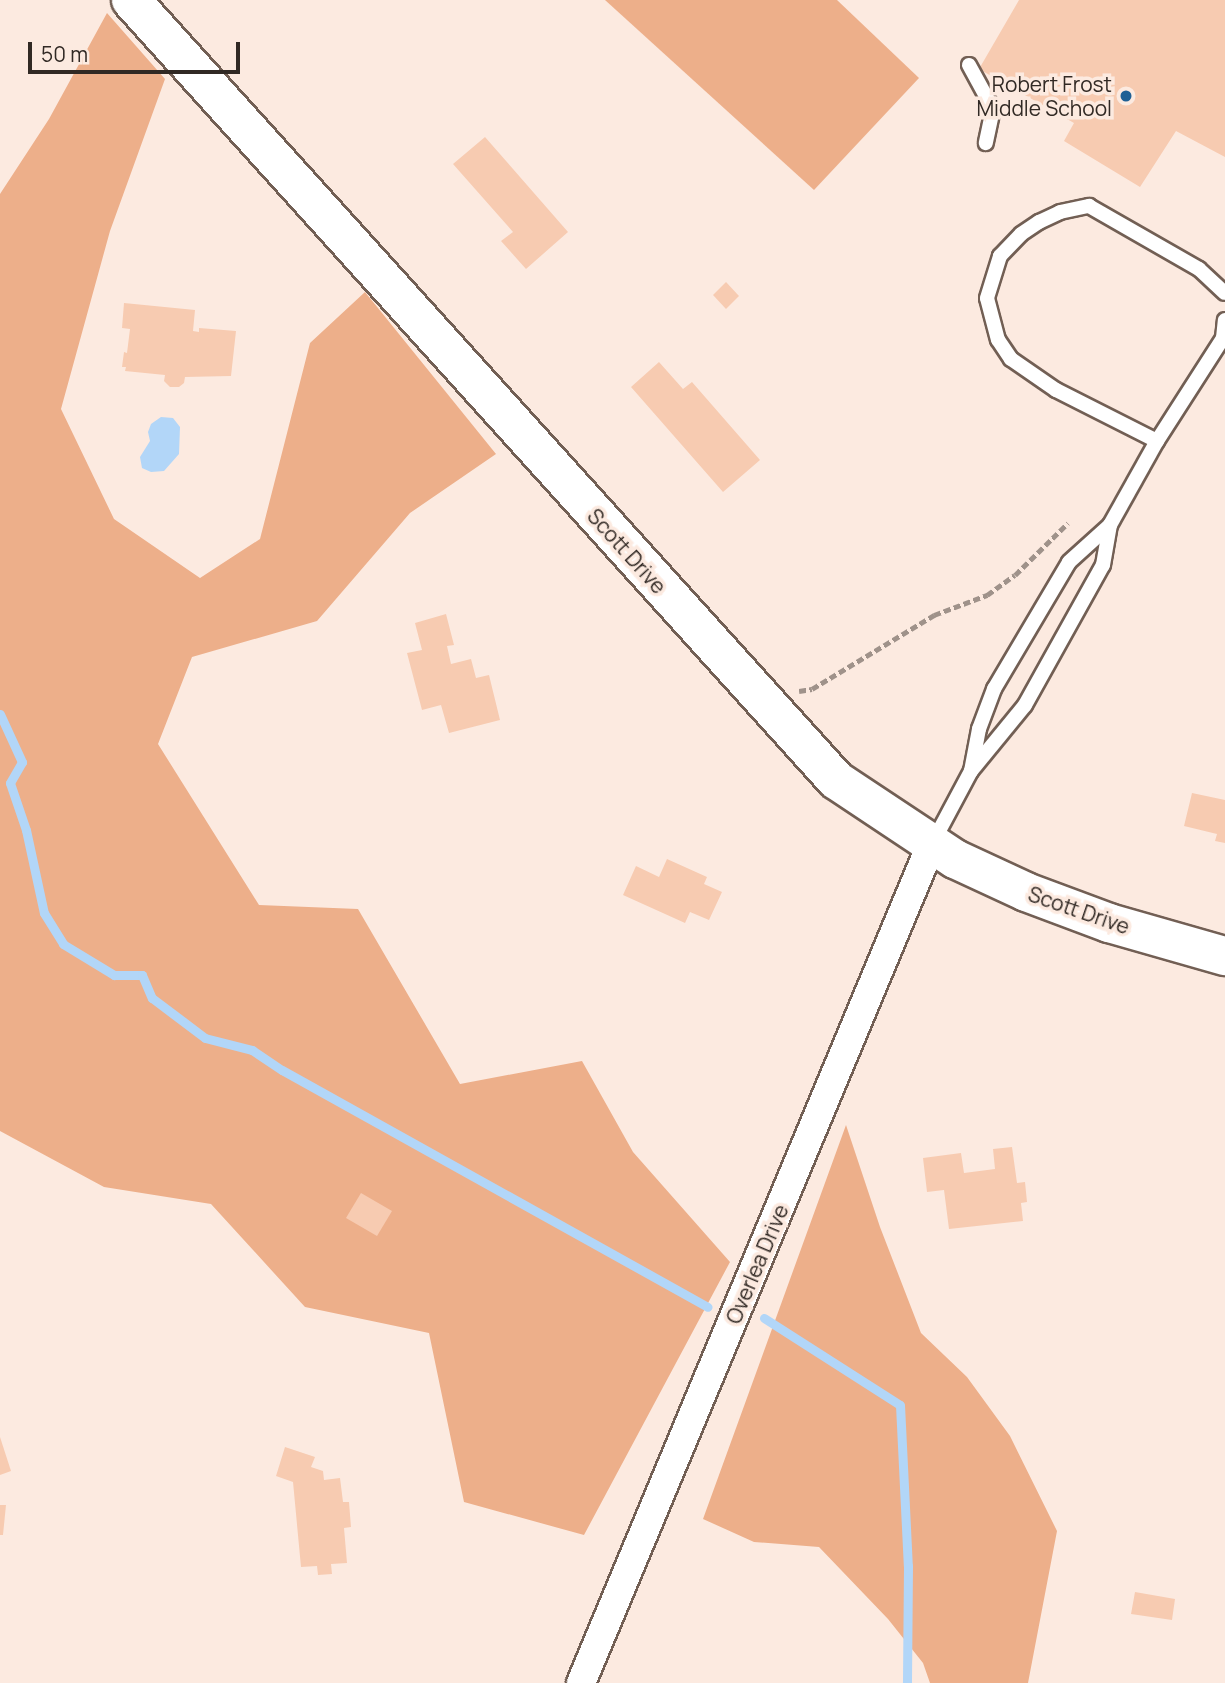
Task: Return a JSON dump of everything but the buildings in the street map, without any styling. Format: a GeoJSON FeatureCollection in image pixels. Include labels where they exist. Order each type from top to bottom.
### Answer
{"type":"FeatureCollection","features":[{"type":"Feature","properties":{"kind":"street","name":"Scott Drive"},"geometry":{"type":"LineString","coordinates":[[131,0],[794,737],[836,780],[931,845],[966,864],[1055,904],[1225,956]]}},
{"type":"Feature","properties":{"kind":"street","name":"Overlea Drive"},"geometry":{"type":"LineString","coordinates":[[581,1683],[931,845]]}},
{"type":"Feature","properties":{"kind":"lane"},"geometry":{"type":"LineString","coordinates":[[969,65],[993,109],[986,143]]}},
{"type":"Feature","properties":{"kind":"lane"},"geometry":{"type":"LineString","coordinates":[[1157,441],[1056,390],[1011,359],[998,340],[987,298],[1000,256],[1021,234],[1039,222],[1060,212],[1089,206],[1199,269],[1225,293]]}},
{"type":"Feature","properties":{"kind":"lane"},"geometry":{"type":"LineString","coordinates":[[971,771],[979,729],[995,689],[1069,562],[1110,525],[1157,441],[1223,338],[1225,320]]}},
{"type":"Feature","properties":{"kind":"lane"},"geometry":{"type":"LineString","coordinates":[[931,845],[971,771],[1025,705],[1090,589],[1103,565],[1110,525]]}},
{"type":"Feature","properties":{"kind":"path"},"geometry":{"type":"LineString","coordinates":[[794,692],[812,689],[934,615],[987,596],[1015,575],[1068,523]]}},
{"type":"Feature","properties":{"kind":"shaded area"},"geometry":{"type":"Polygon","coordinates":[[[605,0],[837,0],[919,78],[814,190],[605,0]]]}},
{"type":"Feature","properties":{"kind":"shaded area"},"geometry":{"type":"Polygon","coordinates":[[[107,13],[165,79],[110,231],[61,409],[114,519],[200,578],[260,539],[310,343],[365,292],[496,454],[410,513],[317,621],[192,657],[158,744],[259,905],[358,909],[460,1084],[582,1061],[633,1152],[730,1262],[584,1535],[464,1502],[429,1333],[305,1307],[211,1204],[104,1187],[0,1131],[0,194],[49,119],[107,13]]]}},
{"type":"Feature","properties":{"kind":"shaded area"},"geometry":{"type":"Polygon","coordinates":[[[846,1125],[880,1227],[921,1333],[967,1377],[1010,1436],[1057,1531],[1028,1683],[930,1683],[923,1663],[888,1619],[819,1547],[754,1542],[703,1519],[846,1125]]]}},
{"type":"Feature","properties":{"kind":"water"},"geometry":{"type":"Polygon","coordinates":[[[161,417],[173,418],[180,427],[179,454],[164,471],[151,472],[142,468],[140,457],[150,441],[148,432],[151,424],[161,417]]]}},
{"type":"Feature","properties":{"kind":"waterway"},"geometry":{"type":"LineString","coordinates":[[0,714],[22,762],[10,783],[26,830],[44,913],[63,944],[114,975],[142,975],[152,998],[205,1038],[252,1050],[282,1070],[708,1307]]}},
{"type":"Feature","properties":{"kind":"waterway"},"geometry":{"type":"LineString","coordinates":[[764,1318],[900,1405],[908,1566],[907,1683]]}},
{"type":"Feature","properties":{"kind":"place","name":"Robert Frost Middle School"},"geometry":{"type":"Point","coordinates":[1126,96]}}]}
